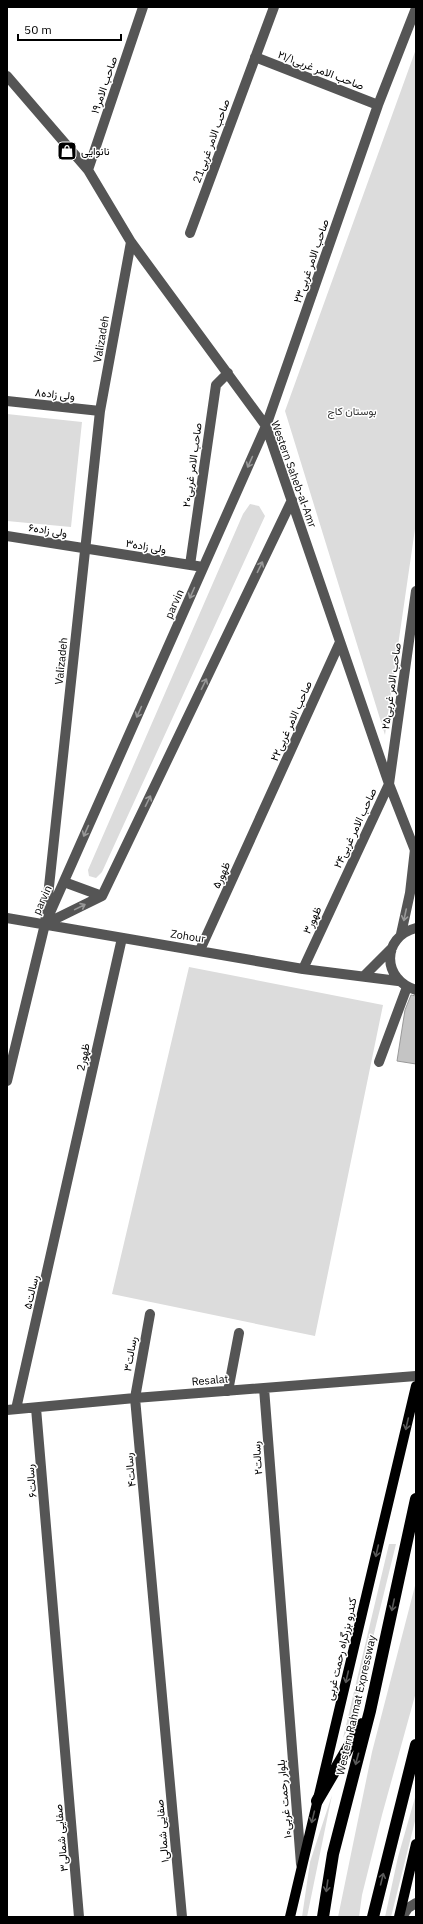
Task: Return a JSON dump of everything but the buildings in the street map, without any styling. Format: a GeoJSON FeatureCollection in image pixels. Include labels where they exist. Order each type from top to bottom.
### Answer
{"type":"FeatureCollection","features":[{"type":"Feature","properties":{"kind":"highway","name":"Western Rahmat Expressway"},"geometry":{"type":"LineString","coordinates":[[323,1917],[333,1854],[370,1711],[416,1499]]}},
{"type":"Feature","properties":{"kind":"highway"},"geometry":{"type":"LineString","coordinates":[[318,1801],[370,1711]]}},
{"type":"Feature","properties":{"kind":"highway"},"geometry":{"type":"LineString","coordinates":[[373,1917],[416,1745]]}},
{"type":"Feature","properties":{"kind":"main road","name":"کندرو بزرگراه رحمت غربی"},"geometry":{"type":"LineString","coordinates":[[290,1917],[416,1386]]}},
{"type":"Feature","properties":{"kind":"main road"},"geometry":{"type":"LineString","coordinates":[[401,1917],[416,1844]]}},
{"type":"Feature","properties":{"kind":"street","name":"صاحب الامر۱۹"},"geometry":{"type":"LineString","coordinates":[[88,170],[143,7]]}},
{"type":"Feature","properties":{"kind":"street","name":"21صاحب الامر غربی"},"geometry":{"type":"LineString","coordinates":[[190,233],[274,7]]}},
{"type":"Feature","properties":{"kind":"street","name":"صاحب الامر غربی۲۳"},"geometry":{"type":"LineString","coordinates":[[266,426],[378,104],[416,8]]}},
{"type":"Feature","properties":{"kind":"street","name":"صاحب الامر غربی۲۱/۱"},"geometry":{"type":"LineString","coordinates":[[256,57],[378,104]]}},
{"type":"Feature","properties":{"kind":"street","name":"Western Saheb-al-Amr"},"geometry":{"type":"LineString","coordinates":[[7,76],[88,170],[131,242],[266,426],[389,784],[415,851]]}},
{"type":"Feature","properties":{"kind":"street","name":"Valizadeh"},"geometry":{"type":"LineString","coordinates":[[7,1081],[45,924],[100,411],[131,242]]}},
{"type":"Feature","properties":{"kind":"street","name":"صاحب الامر غربی۲۰"},"geometry":{"type":"LineString","coordinates":[[190,565],[216,385],[228,373]]}},
{"type":"Feature","properties":{"kind":"street","name":"ولی زاده۸"},"geometry":{"type":"LineString","coordinates":[[7,401],[100,411]]}},
{"type":"Feature","properties":{"kind":"street","name":"parvin"},"geometry":{"type":"LineString","coordinates":[[45,924],[266,426]]}},
{"type":"Feature","properties":{"kind":"street"},"geometry":{"type":"LineString","coordinates":[[64,882],[102,896],[292,500]]}},
{"type":"Feature","properties":{"kind":"street","name":"ولی زاده۶"},"geometry":{"type":"LineString","coordinates":[[7,536],[85,548]]}},
{"type":"Feature","properties":{"kind":"street","name":"ولی زاده۳"},"geometry":{"type":"LineString","coordinates":[[85,548],[203,567]]}},
{"type":"Feature","properties":{"kind":"street","name":"صاحب الامر غربی۲۵"},"geometry":{"type":"LineString","coordinates":[[389,784],[416,591]]}},
{"type":"Feature","properties":{"kind":"street","name":"صاحب الامر غربی٢٢"},"geometry":{"type":"LineString","coordinates":[[264,810],[340,642]]}},
{"type":"Feature","properties":{"kind":"street","name":"صاحب الامر غربی۲۴"},"geometry":{"type":"LineString","coordinates":[[343,882],[389,784]]}},
{"type":"Feature","properties":{"kind":"street","name":"ظهور۵"},"geometry":{"type":"LineString","coordinates":[[200,950],[264,810]]}},
{"type":"Feature","properties":{"kind":"street"},"geometry":{"type":"LineString","coordinates":[[365,975],[392,948],[401,934],[410,893],[415,851]]}},
{"type":"Feature","properties":{"kind":"street","name":"ظهور۳"},"geometry":{"type":"LineString","coordinates":[[303,968],[343,882]]}},
{"type":"Feature","properties":{"kind":"street","name":"parvin"},"geometry":{"type":"LineString","coordinates":[[45,924],[102,896]]}},
{"type":"Feature","properties":{"kind":"street","name":"Zohour"},"geometry":{"type":"LineString","coordinates":[[7,918],[303,968],[365,975],[398,981]]}},
{"type":"Feature","properties":{"kind":"street"},"geometry":{"type":"LineString","coordinates":[[401,934],[416,928]]}},
{"type":"Feature","properties":{"kind":"street","name":"2ظهور"},"geometry":{"type":"LineString","coordinates":[[69,1180],[122,938]]}},
{"type":"Feature","properties":{"kind":"street"},"geometry":{"type":"LineString","coordinates":[[378,1062],[412,989],[398,981],[392,971],[390,959],[392,948]]}},
{"type":"Feature","properties":{"kind":"street","name":"رسالت۵"},"geometry":{"type":"LineString","coordinates":[[12,1410],[69,1180]]}},
{"type":"Feature","properties":{"kind":"street","name":"رسالت۳"},"geometry":{"type":"LineString","coordinates":[[135,1398],[150,1314]]}},
{"type":"Feature","properties":{"kind":"street"},"geometry":{"type":"LineString","coordinates":[[228,1390],[239,1333]]}},
{"type":"Feature","properties":{"kind":"street","name":"Resalat"},"geometry":{"type":"LineString","coordinates":[[12,1410],[228,1390],[416,1376]]}},
{"type":"Feature","properties":{"kind":"street","name":"رسالت۲"},"geometry":{"type":"LineString","coordinates":[[264,1388],[290,1731]]}},
{"type":"Feature","properties":{"kind":"street","name":"رسالت۴"},"geometry":{"type":"LineString","coordinates":[[135,1398],[149,1540],[166,1744]]}},
{"type":"Feature","properties":{"kind":"street","name":"رسالت۶"},"geometry":{"type":"LineString","coordinates":[[36,1408],[66,1756]]}},
{"type":"Feature","properties":{"kind":"street","name":"بلوار رحمت غربی۱۰"},"geometry":{"type":"LineString","coordinates":[[290,1731],[302,1865]]}},
{"type":"Feature","properties":{"kind":"street","name":"صفایی شمالی۱"},"geometry":{"type":"LineString","coordinates":[[166,1744],[182,1917]]}},
{"type":"Feature","properties":{"kind":"street","name":"صفایی شمالی۳"},"geometry":{"type":"LineString","coordinates":[[66,1756],[80,1917]]}},
{"type":"Feature","properties":{"kind":"street"},"geometry":{"type":"LineString","coordinates":[[401,1917],[408,1908],[416,1903]]}},
{"type":"Feature","properties":{"kind":"green space","name":"بوستان کاج"},"geometry":{"type":"Polygon","coordinates":[[[416,49],[416,522],[385,735],[285,411],[416,49]]]}},
{"type":"Feature","properties":{"kind":"green space"},"geometry":{"type":"Polygon","coordinates":[[[7,414],[82,422],[71,527],[7,521],[7,414]]]}},
{"type":"Feature","properties":{"kind":"green space"},"geometry":{"type":"Polygon","coordinates":[[[250,504],[259,506],[265,516],[102,872],[96,878],[89,876],[88,870],[243,514],[250,504]]]}},
{"type":"Feature","properties":{"kind":"green space"},"geometry":{"type":"Polygon","coordinates":[[[189,967],[383,1005],[315,1336],[112,1294],[189,967]]]}},
{"type":"Feature","properties":{"kind":"green space"},"geometry":{"type":"Polygon","coordinates":[[[389,1544],[396,1544],[353,1719],[343,1738],[389,1544]]]}},
{"type":"Feature","properties":{"kind":"green space"},"geometry":{"type":"Polygon","coordinates":[[[416,1582],[416,1692],[382,1815],[362,1895],[359,1917],[338,1917],[372,1752],[416,1582]]]}},
{"type":"Feature","properties":{"kind":"green space"},"geometry":{"type":"Polygon","coordinates":[[[416,1794],[416,1817],[391,1917],[385,1917],[398,1857],[416,1794]]]}},
{"type":"Feature","properties":{"kind":"green space"},"geometry":{"type":"Polygon","coordinates":[[[332,1795],[307,1917],[302,1917],[310,1862],[332,1795]]]}},
{"type":"Feature","properties":{"kind":"place","name":"نانوایی"},"geometry":{"type":"Point","coordinates":[67,151]}}]}
